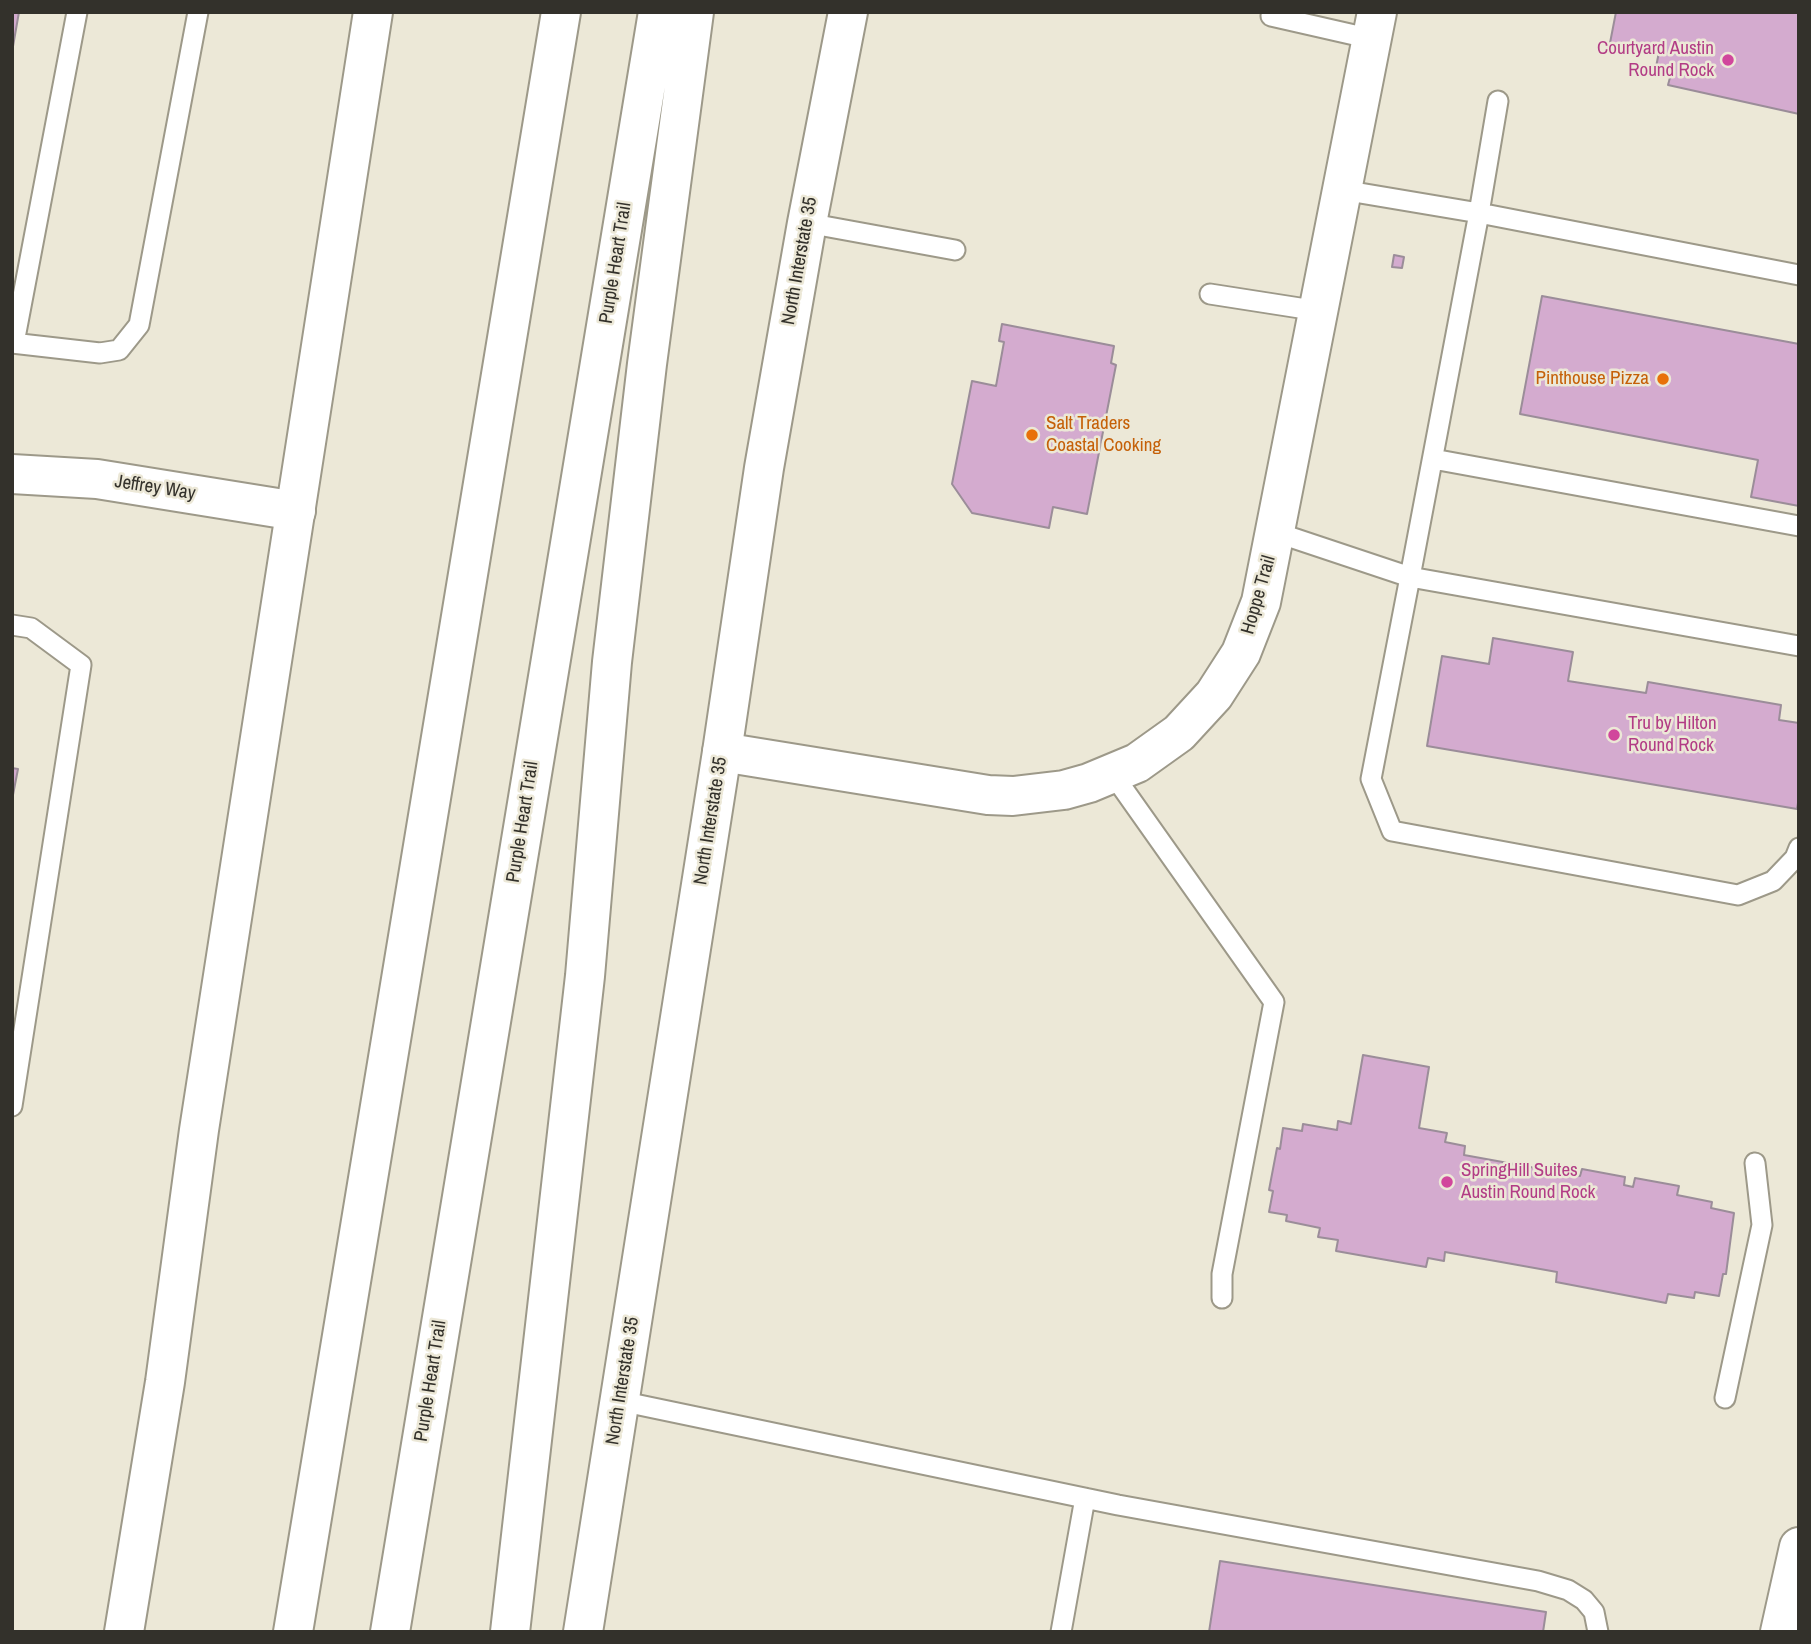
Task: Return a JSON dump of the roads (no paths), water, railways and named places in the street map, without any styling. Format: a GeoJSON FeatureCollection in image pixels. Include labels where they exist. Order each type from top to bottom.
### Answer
{"type":"FeatureCollection","features":[{"type":"Feature","properties":{"kind":"main road"},"geometry":{"type":"LineString","coordinates":[[124,1632],[166,1382],[199,1130],[373,12]]}},
{"type":"Feature","properties":{"kind":"main road"},"geometry":{"type":"LineString","coordinates":[[293,1632],[561,12]]}},
{"type":"Feature","properties":{"kind":"main road","name":"Purple Heart Trail"},"geometry":{"type":"LineString","coordinates":[[390,1632],[658,12]]}},
{"type":"Feature","properties":{"kind":"main road"},"geometry":{"type":"LineString","coordinates":[[510,1632],[585,976],[612,662],[647,364],[694,12]]}},
{"type":"Feature","properties":{"kind":"main road","name":"North Interstate 35"},"geometry":{"type":"LineString","coordinates":[[583,1632],[722,752],[764,468],[848,12]]}},
{"type":"Feature","properties":{"kind":"main road","name":"Hoppe Trail"},"geometry":{"type":"LineString","coordinates":[[722,752],[1001,796],[1064,790],[1090,783],[1159,749],[1179,733],[1214,695],[1241,653],[1261,602],[1374,25]]}},
{"type":"Feature","properties":{"kind":"main road","name":"Jeffrey Way"},"geometry":{"type":"LineString","coordinates":[[12,474],[97,479],[296,511]]}},
{"type":"Feature","properties":{"kind":"main road"},"geometry":{"type":"LineString","coordinates":[[1780,1632],[1799,1546]]}},
{"type":"Feature","properties":{"kind":"lane"},"geometry":{"type":"LineString","coordinates":[[78,12],[13,343],[100,353],[120,350],[139,325],[198,12]]}},
{"type":"Feature","properties":{"kind":"lane"},"geometry":{"type":"LineString","coordinates":[[1271,16],[1374,25]]}},
{"type":"Feature","properties":{"kind":"lane"},"geometry":{"type":"LineString","coordinates":[[1498,102],[1371,779],[1392,831],[1738,895],[1773,881],[1795,858],[1799,848]]}},
{"type":"Feature","properties":{"kind":"lane"},"geometry":{"type":"LineString","coordinates":[[1342,190],[1479,213],[1799,275]]}},
{"type":"Feature","properties":{"kind":"lane"},"geometry":{"type":"LineString","coordinates":[[807,223],[954,250]]}},
{"type":"Feature","properties":{"kind":"lane"},"geometry":{"type":"LineString","coordinates":[[1210,294],[1318,311]]}},
{"type":"Feature","properties":{"kind":"lane"},"geometry":{"type":"LineString","coordinates":[[1433,459],[1799,526]]}},
{"type":"Feature","properties":{"kind":"lane"},"geometry":{"type":"LineString","coordinates":[[1275,532],[1410,576],[1799,646]]}},
{"type":"Feature","properties":{"kind":"lane"},"geometry":{"type":"LineString","coordinates":[[12,625],[31,628],[81,666],[20,1012],[12,1106]]}},
{"type":"Feature","properties":{"kind":"lane"},"geometry":{"type":"LineString","coordinates":[[1112,773],[1274,1002],[1223,1274],[1222,1298]]}},
{"type":"Feature","properties":{"kind":"lane"},"geometry":{"type":"LineString","coordinates":[[1725,1398],[1762,1225],[1755,1163]]}},
{"type":"Feature","properties":{"kind":"lane"},"geometry":{"type":"LineString","coordinates":[[620,1401],[1085,1498],[1538,1581],[1569,1590],[1584,1600],[1594,1612],[1598,1632]]}},
{"type":"Feature","properties":{"kind":"lane"},"geometry":{"type":"LineString","coordinates":[[1061,1632],[1085,1498]]}},
{"type":"Feature","properties":{"kind":"place","name":"Courtyard Austin Round Rock"},"geometry":{"type":"Point","coordinates":[1728,60]}},
{"type":"Feature","properties":{"kind":"place","name":"Pinthouse Pizza"},"geometry":{"type":"Point","coordinates":[1663,379]}},
{"type":"Feature","properties":{"kind":"place","name":"Salt Traders Coastal Cooking"},"geometry":{"type":"Point","coordinates":[1032,435]}},
{"type":"Feature","properties":{"kind":"place","name":"Tru by Hilton Round Rock"},"geometry":{"type":"Point","coordinates":[1614,735]}},
{"type":"Feature","properties":{"kind":"place","name":"SpringHill Suites Austin Round Rock"},"geometry":{"type":"Point","coordinates":[1447,1182]}}]}
